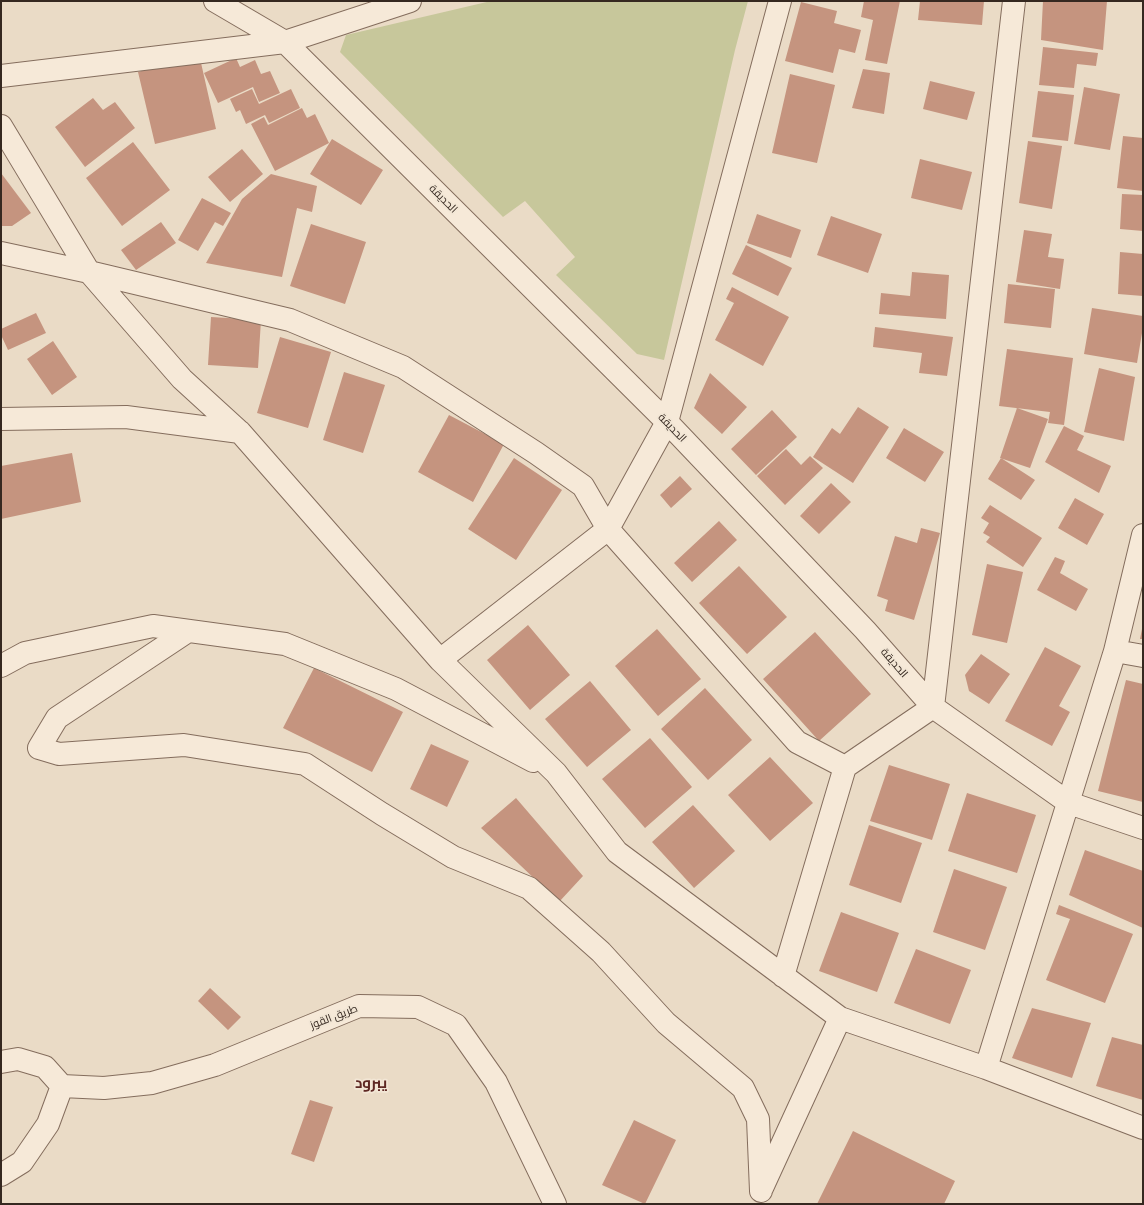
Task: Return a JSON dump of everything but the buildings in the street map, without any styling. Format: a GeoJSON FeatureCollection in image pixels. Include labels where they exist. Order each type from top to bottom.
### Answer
{"type":"FeatureCollection","features":[{"type":"Feature","properties":{"kind":"street","name":"الحديقة"},"geometry":{"type":"LineString","coordinates":[[215,1],[285,42],[667,422],[865,630],[933,707],[1069,803],[1143,828]]}},
{"type":"Feature","properties":{"kind":"street"},"geometry":{"type":"LineString","coordinates":[[1,76],[285,42],[410,1]]}},
{"type":"Feature","properties":{"kind":"street"},"geometry":{"type":"LineString","coordinates":[[440,660],[608,529],[667,422],[780,1]]}},
{"type":"Feature","properties":{"kind":"street"},"geometry":{"type":"LineString","coordinates":[[783,976],[845,767],[933,707],[1014,1]]}},
{"type":"Feature","properties":{"kind":"street"},"geometry":{"type":"LineString","coordinates":[[1,126],[89,272],[182,379],[240,432],[440,660],[556,773],[617,852],[840,1018],[986,1068],[1143,1128]]}},
{"type":"Feature","properties":{"kind":"street"},"geometry":{"type":"LineString","coordinates":[[1,252],[290,320],[403,367],[536,453],[583,486],[608,529],[797,742],[845,767]]}},
{"type":"Feature","properties":{"kind":"street"},"geometry":{"type":"LineString","coordinates":[[1,419],[126,417],[240,432]]}},
{"type":"Feature","properties":{"kind":"street"},"geometry":{"type":"LineString","coordinates":[[986,1068],[1115,651],[1143,535]]}},
{"type":"Feature","properties":{"kind":"street"},"geometry":{"type":"LineString","coordinates":[[1,666],[25,653],[153,626],[285,644],[396,689],[556,773]]}},
{"type":"Feature","properties":{"kind":"street"},"geometry":{"type":"LineString","coordinates":[[188,631],[57,718],[39,748],[58,754],[184,745],[305,764],[382,814],[453,857],[529,888],[601,952],[666,1023],[743,1088],[758,1119],[759,1198]]}},
{"type":"Feature","properties":{"kind":"street"},"geometry":{"type":"LineString","coordinates":[[1115,651],[1143,656]]}},
{"type":"Feature","properties":{"kind":"street","name":"طريق القوز"},"geometry":{"type":"LineString","coordinates":[[62,1086],[104,1088],[152,1083],[215,1065],[359,1006],[418,1007],[456,1025],[496,1082],[555,1204]]}},
{"type":"Feature","properties":{"kind":"street"},"geometry":{"type":"LineString","coordinates":[[759,1198],[840,1018]]}},
{"type":"Feature","properties":{"kind":"street"},"geometry":{"type":"LineString","coordinates":[[1,1062],[18,1059],[46,1067],[62,1086],[48,1124],[22,1162],[1,1175]]}},
{"type":"Feature","properties":{"kind":"green space"},"geometry":{"type":"Polygon","coordinates":[[[491,1],[748,1],[735,50],[664,360],[637,354],[556,275],[575,257],[525,201],[503,217],[340,52],[346,35],[491,1]]]}},
{"type":"Feature","properties":{"kind":"district","name":"يبرود"},"geometry":{"type":"Point","coordinates":[371,1084]}}]}
